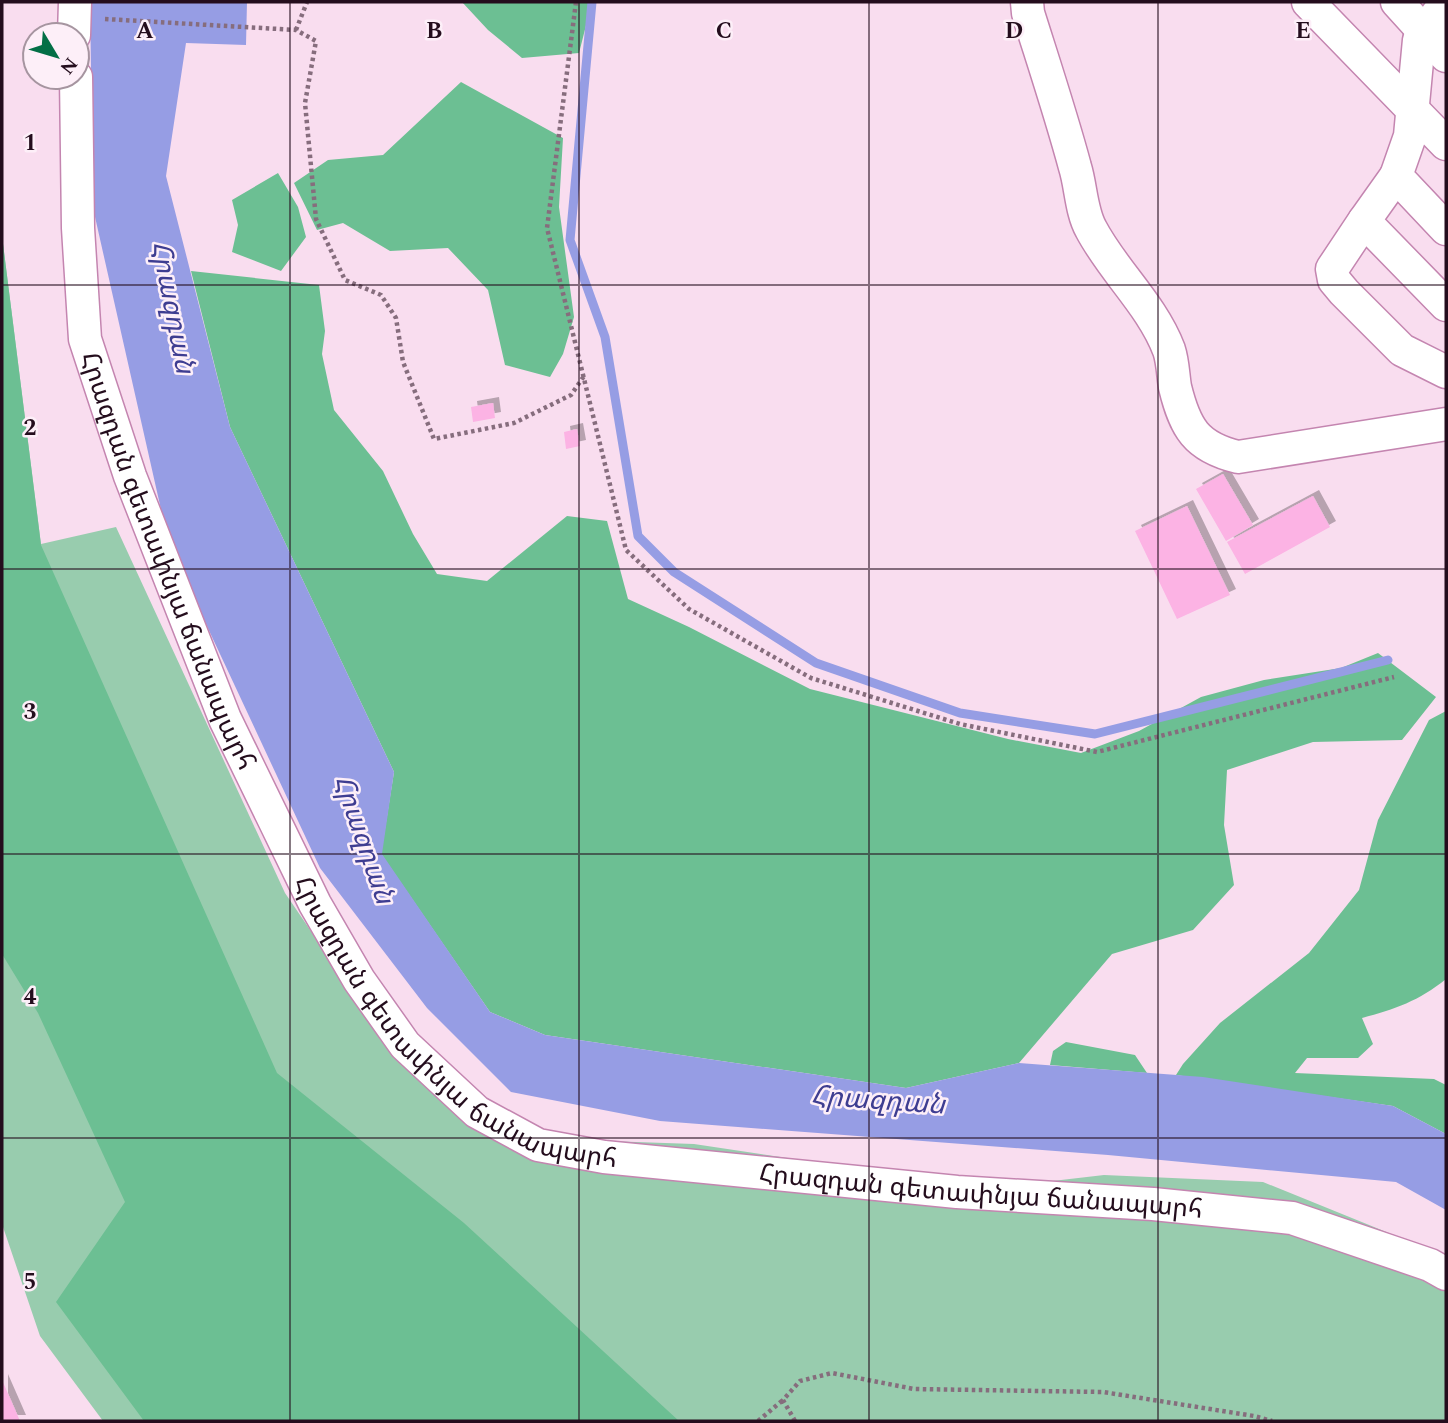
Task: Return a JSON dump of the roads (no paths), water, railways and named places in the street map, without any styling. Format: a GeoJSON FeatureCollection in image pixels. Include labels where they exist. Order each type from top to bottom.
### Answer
{"type":"FeatureCollection","features":[{"type":"Feature","properties":{"kind":"street"},"geometry":{"type":"LineString","coordinates":[[1027,2],[1028,13],[1076,169],[1089,227],[1153,317],[1170,352],[1175,387],[1185,421],[1197,437],[1217,452],[1238,457],[1446,424]]}},
{"type":"Feature","properties":{"kind":"street"},"geometry":{"type":"LineString","coordinates":[[1308,2],[1446,144]]}},
{"type":"Feature","properties":{"kind":"street"},"geometry":{"type":"LineString","coordinates":[[1397,2],[1446,56]]}},
{"type":"Feature","properties":{"kind":"street"},"geometry":{"type":"LineString","coordinates":[[1446,2],[1419,40],[1410,136],[1395,176],[1332,269],[1334,280],[1402,350],[1446,372]]}},
{"type":"Feature","properties":{"kind":"street","name":"Հրազդան գետափնյա ճանապարհ"},"geometry":{"type":"LineString","coordinates":[[76,91],[78,229],[85,340],[130,477],[225,719],[315,904],[359,980],[405,1045],[477,1112],[538,1144],[604,1157],[957,1192],[1153,1204],[1292,1218],[1430,1265],[1446,1273]]}},
{"type":"Feature","properties":{"kind":"street"},"geometry":{"type":"LineString","coordinates":[[1395,176],[1446,229]]}},
{"type":"Feature","properties":{"kind":"street"},"geometry":{"type":"LineString","coordinates":[[1364,221],[1446,305]]}},
{"type":"Feature","properties":{"kind":"water","name":"Հրազդան"},"geometry":{"type":"Polygon","coordinates":[[[90,2],[247,2],[246,45],[186,43],[166,176],[230,427],[394,772],[382,854],[490,1012],[545,1035],[906,1088],[1019,1063],[1203,1077],[1393,1106],[1446,1134],[1446,1210],[1396,1182],[1108,1155],[660,1121],[511,1092],[427,1008],[320,868],[169,545],[93,208],[90,2]]]}},
{"type":"Feature","properties":{"kind":"waterway"},"geometry":{"type":"LineString","coordinates":[[592,2],[570,240],[605,337],[638,536],[674,572],[816,663],[960,713],[1095,734],[1388,660]]}}]}
